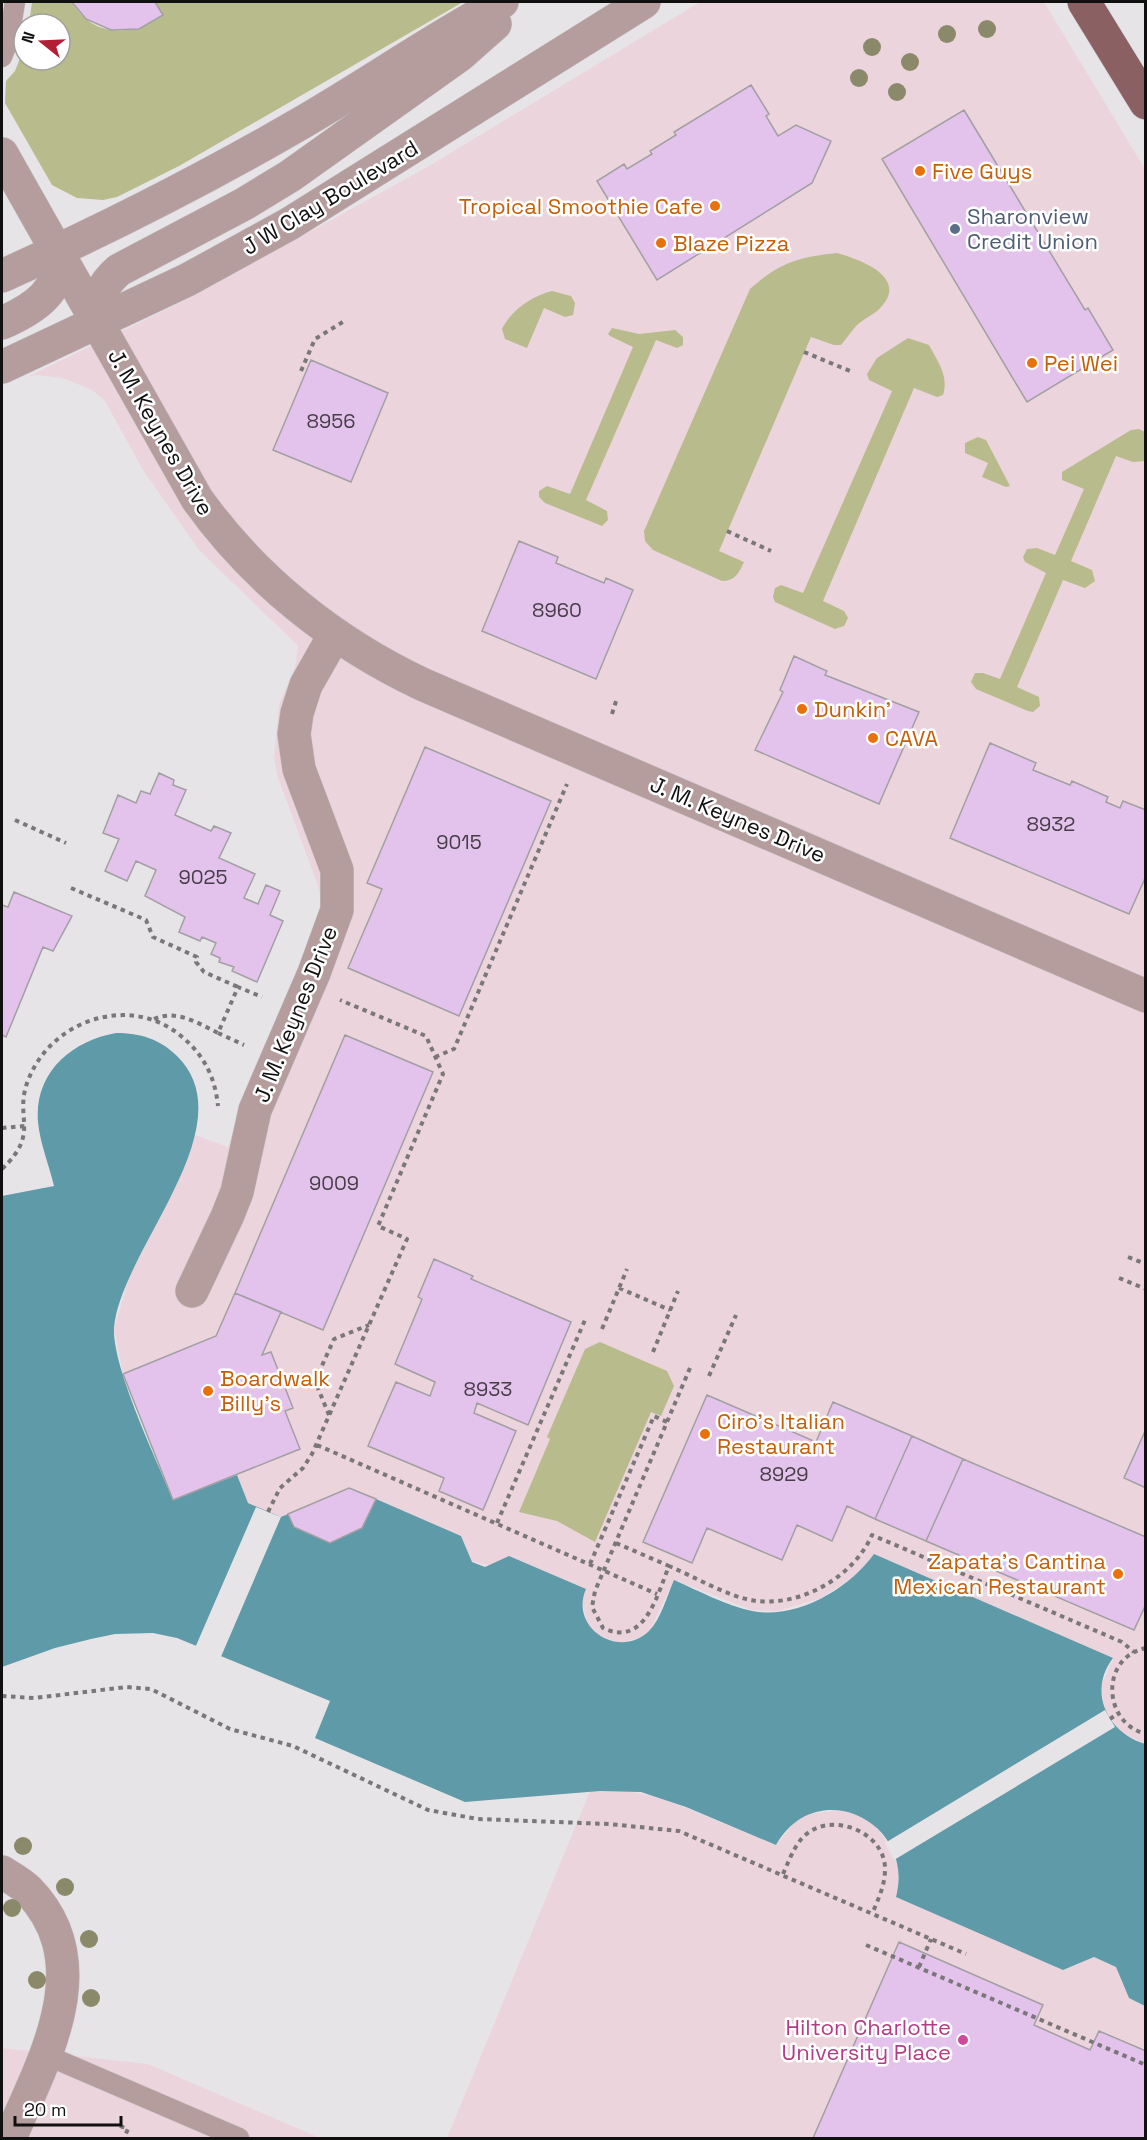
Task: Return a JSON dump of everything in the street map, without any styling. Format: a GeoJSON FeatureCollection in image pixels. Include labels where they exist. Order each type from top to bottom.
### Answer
{"type":"FeatureCollection","features":[{"type":"Feature","properties":{"kind":"main road"},"geometry":{"type":"LineString","coordinates":[[1084,2],[1146,103]]}},
{"type":"Feature","properties":{"kind":"street"},"geometry":{"type":"LineString","coordinates":[[2,276],[153,204],[297,126],[502,2]]}},
{"type":"Feature","properties":{"kind":"street"},"geometry":{"type":"LineString","coordinates":[[98,323],[96,307],[101,293],[119,270],[244,204],[322,154],[460,55],[495,25],[513,2]]}},
{"type":"Feature","properties":{"kind":"street","name":"J W Clay Boulevard"},"geometry":{"type":"LineString","coordinates":[[2,367],[187,280],[288,224],[644,2]]}},
{"type":"Feature","properties":{"kind":"street","name":"J. M. Keynes Drive"},"geometry":{"type":"LineString","coordinates":[[2,154],[197,499],[218,528],[258,570],[335,634],[378,662],[424,685],[1146,996]]}},
{"type":"Feature","properties":{"kind":"street"},"geometry":{"type":"LineString","coordinates":[[2,323],[30,309],[49,290],[60,270],[58,251]]}},
{"type":"Feature","properties":{"kind":"street","name":"J. M. Keynes Drive"},"geometry":{"type":"LineString","coordinates":[[192,1291],[237,1192],[255,1110],[314,973],[338,910],[337,870],[299,769],[294,729],[306,685],[335,634]]}},
{"type":"Feature","properties":{"kind":"street"},"geometry":{"type":"LineString","coordinates":[[2,1872],[27,1889],[54,1923],[64,1967],[60,2012],[46,2055],[10,2139]]}},
{"type":"Feature","properties":{"kind":"lane"},"geometry":{"type":"LineString","coordinates":[[2,57],[9,39],[15,2]]}},
{"type":"Feature","properties":{"kind":"lane"},"geometry":{"type":"LineString","coordinates":[[46,2055],[239,2139]]}},
{"type":"Feature","properties":{"kind":"path"},"geometry":{"type":"LineString","coordinates":[[301,371],[315,339],[346,320]]}},
{"type":"Feature","properties":{"kind":"path"},"geometry":{"type":"LineString","coordinates":[[804,351],[850,371]]}},
{"type":"Feature","properties":{"kind":"path"},"geometry":{"type":"LineString","coordinates":[[727,531],[771,551]]}},
{"type":"Feature","properties":{"kind":"path"},"geometry":{"type":"LineString","coordinates":[[612,714],[616,698]]}},
{"type":"Feature","properties":{"kind":"path"},"geometry":{"type":"LineString","coordinates":[[435,1057],[454,1049],[567,784]]}},
{"type":"Feature","properties":{"kind":"path"},"geometry":{"type":"LineString","coordinates":[[15,820],[66,843]]}},
{"type":"Feature","properties":{"kind":"path"},"geometry":{"type":"LineString","coordinates":[[71,888],[146,920],[153,937],[197,957],[195,962],[199,969],[262,997]]}},
{"type":"Feature","properties":{"kind":"path"},"geometry":{"type":"LineString","coordinates":[[218,1033],[238,987]]}},
{"type":"Feature","properties":{"kind":"path"},"geometry":{"type":"LineString","coordinates":[[268,1512],[280,1488],[303,1467],[317,1445],[407,1239],[378,1226],[442,1074],[426,1036],[335,998]]}},
{"type":"Feature","properties":{"kind":"path"},"geometry":{"type":"LineString","coordinates":[[2,1169],[20,1147],[26,1126],[23,1101],[28,1081],[39,1059],[59,1038],[81,1025],[103,1017],[127,1014],[153,1019],[176,1032],[198,1052],[215,1084],[218,1115]]}},
{"type":"Feature","properties":{"kind":"path"},"geometry":{"type":"LineString","coordinates":[[153,1019],[169,1015],[178,1016],[247,1046]]}},
{"type":"Feature","properties":{"kind":"path"},"geometry":{"type":"LineString","coordinates":[[2,1128],[26,1126]]}},
{"type":"Feature","properties":{"kind":"path"},"geometry":{"type":"LineString","coordinates":[[1128,1257],[1146,1264]]}},
{"type":"Feature","properties":{"kind":"path"},"geometry":{"type":"LineString","coordinates":[[602,1329],[627,1269]]}},
{"type":"Feature","properties":{"kind":"path"},"geometry":{"type":"LineString","coordinates":[[1119,1278],[1146,1289]]}},
{"type":"Feature","properties":{"kind":"path"},"geometry":{"type":"LineString","coordinates":[[620,1288],[670,1310]]}},
{"type":"Feature","properties":{"kind":"path"},"geometry":{"type":"LineString","coordinates":[[653,1352],[678,1291]]}},
{"type":"Feature","properties":{"kind":"path"},"geometry":{"type":"LineString","coordinates":[[710,1376],[736,1315]]}},
{"type":"Feature","properties":{"kind":"path"},"geometry":{"type":"LineString","coordinates":[[497,1523],[585,1320]]}},
{"type":"Feature","properties":{"kind":"path"},"geometry":{"type":"LineString","coordinates":[[329,1415],[315,1381],[334,1339],[369,1324]]}},
{"type":"Feature","properties":{"kind":"path"},"geometry":{"type":"LineString","coordinates":[[669,1566],[657,1594],[638,1627],[622,1633],[609,1631],[598,1622],[592,1607],[604,1570],[690,1368]]}},
{"type":"Feature","properties":{"kind":"path"},"geometry":{"type":"LineString","coordinates":[[590,1564],[654,1416],[667,1422]]}},
{"type":"Feature","properties":{"kind":"path"},"geometry":{"type":"LineString","coordinates":[[317,1445],[657,1594]]}},
{"type":"Feature","properties":{"kind":"path"},"geometry":{"type":"LineString","coordinates":[[615,1543],[747,1599],[775,1601],[808,1593],[832,1580],[860,1557],[872,1535],[1122,1642],[1134,1652]]}},
{"type":"Feature","properties":{"kind":"path"},"geometry":{"type":"LineString","coordinates":[[1146,1648],[1134,1652],[1121,1664],[1113,1678],[1112,1695],[1117,1714],[1129,1727],[1146,1734]]}},
{"type":"Feature","properties":{"kind":"path"},"geometry":{"type":"LineString","coordinates":[[2,1696],[34,1698],[141,1688],[162,1694],[208,1718],[248,1735],[277,1740],[293,1746],[385,1791],[436,1812],[489,1820],[664,1828],[693,1836],[966,1954]]}},
{"type":"Feature","properties":{"kind":"path"},"geometry":{"type":"LineString","coordinates":[[1110,1719],[1117,1714]]}},
{"type":"Feature","properties":{"kind":"path"},"geometry":{"type":"LineString","coordinates":[[783,1874],[798,1843],[809,1832],[831,1824],[853,1828],[872,1841],[885,1863],[884,1881],[872,1914]]}},
{"type":"Feature","properties":{"kind":"path"},"geometry":{"type":"LineString","coordinates":[[919,1967],[931,1939]]}},
{"type":"Feature","properties":{"kind":"path"},"geometry":{"type":"LineString","coordinates":[[866,1945],[1146,2066]]}},
{"type":"Feature","properties":{"kind":"path"},"geometry":{"type":"LineString","coordinates":[[120,2126],[128,2129],[124,2139]]}},
{"type":"Feature","properties":{"kind":"shaded area"},"geometry":{"type":"Polygon","coordinates":[[[700,2],[1044,2],[1145,169],[1145,1744],[1121,1732],[1105,1710],[1101,1686],[1113,1659],[868,1562],[851,1579],[819,1599],[777,1611],[751,1610],[674,1580],[650,1630],[641,1637],[620,1643],[597,1635],[588,1624],[582,1602],[586,1589],[471,1561],[461,1536],[349,1488],[281,1517],[248,1503],[237,1475],[173,1500],[123,1374],[114,1329],[129,1277],[173,1193],[195,1135],[228,1147],[249,1080],[301,963],[319,916],[321,899],[317,883],[277,775],[274,758],[279,705],[295,667],[298,646],[199,550],[143,470],[105,401],[92,390],[63,378],[35,375],[25,378],[188,299],[429,166],[700,2]]]}},
{"type":"Feature","properties":{"kind":"shaded area"},"geometry":{"type":"Polygon","coordinates":[[[620,1790],[659,1797],[776,1845],[795,1822],[809,1814],[838,1810],[858,1814],[876,1827],[893,1849],[898,1868],[898,1888],[1062,1970],[1094,1957],[1116,1967],[1129,1998],[1145,2006],[1145,2138],[447,2138],[590,1791],[620,1790]]]}},
{"type":"Feature","properties":{"kind":"shaded area"},"geometry":{"type":"Polygon","coordinates":[[[2,2048],[148,2064],[320,2138],[2,2138],[2,2048]]]}},
{"type":"Feature","properties":{"kind":"green space"},"geometry":{"type":"Polygon","coordinates":[[[32,2],[72,2],[91,23],[102,28],[126,30],[151,22],[163,15],[155,2],[463,2],[179,166],[117,197],[103,200],[77,198],[52,185],[5,103],[6,81],[14,72],[72,72],[72,12],[31,12],[32,2]]]}},
{"type":"Feature","properties":{"kind":"green space"},"geometry":{"type":"Polygon","coordinates":[[[837,253],[877,270],[889,286],[888,295],[882,306],[856,326],[841,345],[834,345],[811,337],[719,551],[744,562],[740,570],[733,578],[722,581],[653,550],[645,541],[644,531],[750,289],[780,267],[800,259],[837,253]]]}},
{"type":"Feature","properties":{"kind":"green space"},"geometry":{"type":"Polygon","coordinates":[[[552,291],[571,296],[575,303],[573,315],[565,317],[544,308],[527,348],[505,339],[502,329],[511,316],[530,300],[552,291]]]}},
{"type":"Feature","properties":{"kind":"green space"},"geometry":{"type":"Polygon","coordinates":[[[612,328],[639,334],[675,330],[683,337],[683,345],[677,348],[656,340],[586,500],[607,511],[608,520],[602,526],[545,503],[539,497],[539,491],[547,486],[570,494],[633,347],[610,336],[608,334],[612,328]]]}},
{"type":"Feature","properties":{"kind":"green space"},"geometry":{"type":"Polygon","coordinates":[[[908,338],[929,345],[944,375],[943,395],[937,397],[914,388],[823,601],[844,611],[848,618],[844,626],[835,629],[775,602],[773,597],[775,588],[781,585],[803,593],[892,391],[869,380],[867,374],[877,358],[908,338]]]}},
{"type":"Feature","properties":{"kind":"green space"},"geometry":{"type":"Polygon","coordinates":[[[1139,429],[1145,432],[1145,461],[1133,462],[1116,456],[1071,561],[1092,570],[1095,581],[1085,588],[1063,580],[1017,687],[1039,697],[1040,706],[1033,712],[1028,711],[976,689],[971,682],[975,673],[983,673],[1000,679],[1046,573],[1025,562],[1023,557],[1027,549],[1037,548],[1055,555],[1084,489],[1062,480],[1062,472],[1131,430],[1139,429]]]}},
{"type":"Feature","properties":{"kind":"green space"},"geometry":{"type":"Polygon","coordinates":[[[978,437],[986,440],[1010,486],[1006,487],[982,477],[988,463],[965,453],[965,443],[978,437]]]}},
{"type":"Feature","properties":{"kind":"green space"},"geometry":{"type":"Polygon","coordinates":[[[600,1342],[667,1371],[674,1386],[661,1416],[651,1412],[595,1542],[557,1521],[519,1512],[550,1439],[547,1437],[585,1349],[600,1342]]]}},
{"type":"Feature","properties":{"kind":"water"},"geometry":{"type":"Polygon","coordinates":[[[116,1033],[141,1036],[164,1045],[177,1056],[195,1085],[198,1117],[190,1153],[121,1297],[114,1328],[120,1366],[173,1500],[237,1475],[248,1503],[281,1517],[288,1514],[294,1527],[330,1543],[362,1528],[376,1499],[461,1536],[472,1562],[485,1567],[509,1556],[586,1589],[583,1603],[584,1616],[600,1636],[611,1641],[624,1642],[637,1639],[649,1631],[660,1614],[674,1580],[732,1605],[752,1611],[769,1613],[786,1611],[820,1599],[836,1590],[851,1579],[874,1554],[1113,1658],[1105,1671],[1102,1684],[1105,1710],[1121,1731],[1145,1744],[1145,2006],[1129,1998],[1116,1967],[1094,1957],[1063,1970],[896,1897],[898,1870],[891,1847],[877,1828],[858,1816],[837,1810],[814,1812],[793,1824],[776,1845],[686,1807],[641,1792],[600,1791],[465,1802],[315,1738],[330,1701],[177,1638],[153,1633],[115,1634],[91,1639],[55,1648],[2,1667],[2,1196],[54,1186],[38,1122],[38,1104],[42,1089],[49,1074],[70,1052],[84,1043],[116,1033]]]}},
{"type":"Feature","properties":{"kind":"pier"},"geometry":{"type":"Polygon","coordinates":[[[256,1507],[281,1517],[220,1659],[195,1648],[256,1507]]]}},
{"type":"Feature","properties":{"kind":"pier"},"geometry":{"type":"Polygon","coordinates":[[[1105,1710],[1115,1727],[894,1860],[885,1843],[1105,1710]]]}},
{"type":"Feature","properties":{"kind":"building"},"geometry":{"type":"Polygon","coordinates":[[[72,2],[155,2],[163,15],[139,29],[111,30],[86,19],[72,2]]]}},
{"type":"Feature","properties":{"kind":"building"},"geometry":{"type":"Polygon","coordinates":[[[751,85],[769,114],[766,116],[778,136],[796,125],[831,141],[812,183],[657,280],[597,181],[624,164],[627,169],[652,154],[650,151],[676,135],[674,132],[751,85]]]}},
{"type":"Feature","properties":{"kind":"building"},"geometry":{"type":"Polygon","coordinates":[[[964,110],[1085,310],[1088,308],[1113,350],[1027,402],[882,159],[964,110]]]}},
{"type":"Feature","properties":{"kind":"building"},"geometry":{"type":"Polygon","coordinates":[[[311,360],[388,393],[351,482],[273,450],[311,360]]]}},
{"type":"Feature","properties":{"kind":"building"},"geometry":{"type":"Polygon","coordinates":[[[519,541],[558,557],[556,563],[604,583],[606,578],[633,590],[596,679],[482,631],[519,541]]]}},
{"type":"Feature","properties":{"kind":"building"},"geometry":{"type":"Polygon","coordinates":[[[794,656],[827,671],[825,675],[919,712],[879,804],[755,750],[783,692],[780,690],[794,656]]]}},
{"type":"Feature","properties":{"kind":"building"},"geometry":{"type":"Polygon","coordinates":[[[990,743],[1036,763],[1033,770],[1070,785],[1072,781],[1108,797],[1106,802],[1120,808],[1123,801],[1146,810],[1146,876],[1129,914],[950,838],[990,743]]]}},
{"type":"Feature","properties":{"kind":"building"},"geometry":{"type":"Polygon","coordinates":[[[425,747],[551,801],[459,1016],[348,968],[382,889],[367,883],[425,747]]]}},
{"type":"Feature","properties":{"kind":"building"},"geometry":{"type":"Polygon","coordinates":[[[159,773],[174,780],[173,785],[186,790],[175,815],[211,831],[214,826],[231,833],[219,858],[255,874],[244,898],[258,904],[266,885],[280,891],[270,915],[283,921],[257,982],[232,971],[234,967],[219,962],[220,958],[211,954],[216,943],[202,937],[200,941],[179,932],[185,917],[145,896],[156,870],[136,861],[127,881],[105,871],[119,839],[103,833],[118,795],[136,803],[141,791],[150,794],[159,773]]]}},
{"type":"Feature","properties":{"kind":"building"},"geometry":{"type":"Polygon","coordinates":[[[14,892],[72,916],[53,951],[43,947],[6,1037],[2,1035],[2,905],[8,907],[14,892]]]}},
{"type":"Feature","properties":{"kind":"building"},"geometry":{"type":"Polygon","coordinates":[[[345,1035],[433,1072],[323,1330],[235,1293],[345,1035]]]}},
{"type":"Feature","properties":{"kind":"building"},"geometry":{"type":"Polygon","coordinates":[[[434,1259],[473,1276],[471,1279],[571,1322],[528,1425],[477,1403],[474,1413],[516,1431],[483,1510],[439,1491],[444,1478],[368,1446],[396,1382],[430,1396],[435,1382],[395,1364],[422,1299],[418,1297],[434,1259]]]}},
{"type":"Feature","properties":{"kind":"building","name":"Boardwalk Billy's"},"geometry":{"type":"Polygon","coordinates":[[[235,1293],[281,1312],[262,1355],[271,1352],[293,1408],[285,1411],[300,1449],[173,1500],[123,1374],[216,1336],[235,1293]]]}},
{"type":"Feature","properties":{"kind":"building"},"geometry":{"type":"Polygon","coordinates":[[[707,1395],[816,1442],[833,1402],[912,1436],[875,1519],[847,1506],[832,1541],[797,1525],[782,1560],[707,1528],[692,1563],[643,1542],[707,1395]]]}},
{"type":"Feature","properties":{"kind":"building"},"geometry":{"type":"Polygon","coordinates":[[[1146,1429],[1146,1488],[1124,1478],[1146,1429]]]}},
{"type":"Feature","properties":{"kind":"building"},"geometry":{"type":"Polygon","coordinates":[[[912,1436],[963,1459],[926,1541],[875,1519],[912,1436]]]}},
{"type":"Feature","properties":{"kind":"building"},"geometry":{"type":"Polygon","coordinates":[[[963,1459],[1146,1537],[1146,1604],[1134,1630],[926,1541],[963,1459]]]}},
{"type":"Feature","properties":{"kind":"building"},"geometry":{"type":"Polygon","coordinates":[[[349,1488],[376,1499],[362,1528],[330,1543],[294,1527],[288,1514],[349,1488]]]}},
{"type":"Feature","properties":{"kind":"building","name":"Hilton Charlotte University Place"},"geometry":{"type":"Polygon","coordinates":[[[899,1942],[1043,2005],[1034,2025],[1090,2050],[1099,2031],[1146,2051],[1146,2138],[813,2138],[899,1942]]]}},
{"type":"Feature","properties":{"kind":"place","name":"Five Guys"},"geometry":{"type":"Point","coordinates":[920,171]}},
{"type":"Feature","properties":{"kind":"place","name":"Tropical Smoothie Cafe"},"geometry":{"type":"Point","coordinates":[715,206]}},
{"type":"Feature","properties":{"kind":"place","name":"Sharonview Credit Union"},"geometry":{"type":"Point","coordinates":[955,229]}},
{"type":"Feature","properties":{"kind":"place","name":"Blaze Pizza"},"geometry":{"type":"Point","coordinates":[661,243]}},
{"type":"Feature","properties":{"kind":"place","name":"Pei Wei"},"geometry":{"type":"Point","coordinates":[1032,363]}},
{"type":"Feature","properties":{"kind":"place","name":"Dunkin'"},"geometry":{"type":"Point","coordinates":[802,709]}},
{"type":"Feature","properties":{"kind":"place","name":"CAVA"},"geometry":{"type":"Point","coordinates":[873,738]}},
{"type":"Feature","properties":{"kind":"place","name":"Boardwalk Billy's"},"geometry":{"type":"Point","coordinates":[208,1391]}},
{"type":"Feature","properties":{"kind":"place","name":"Ciro's Italian Restaurant"},"geometry":{"type":"Point","coordinates":[705,1434]}},
{"type":"Feature","properties":{"kind":"place","name":"Zapata's Cantina Mexican Restaurant"},"geometry":{"type":"Point","coordinates":[1118,1574]}},
{"type":"Feature","properties":{"kind":"place","name":"Hilton Charlotte University Place"},"geometry":{"type":"Point","coordinates":[963,2040]}}]}
